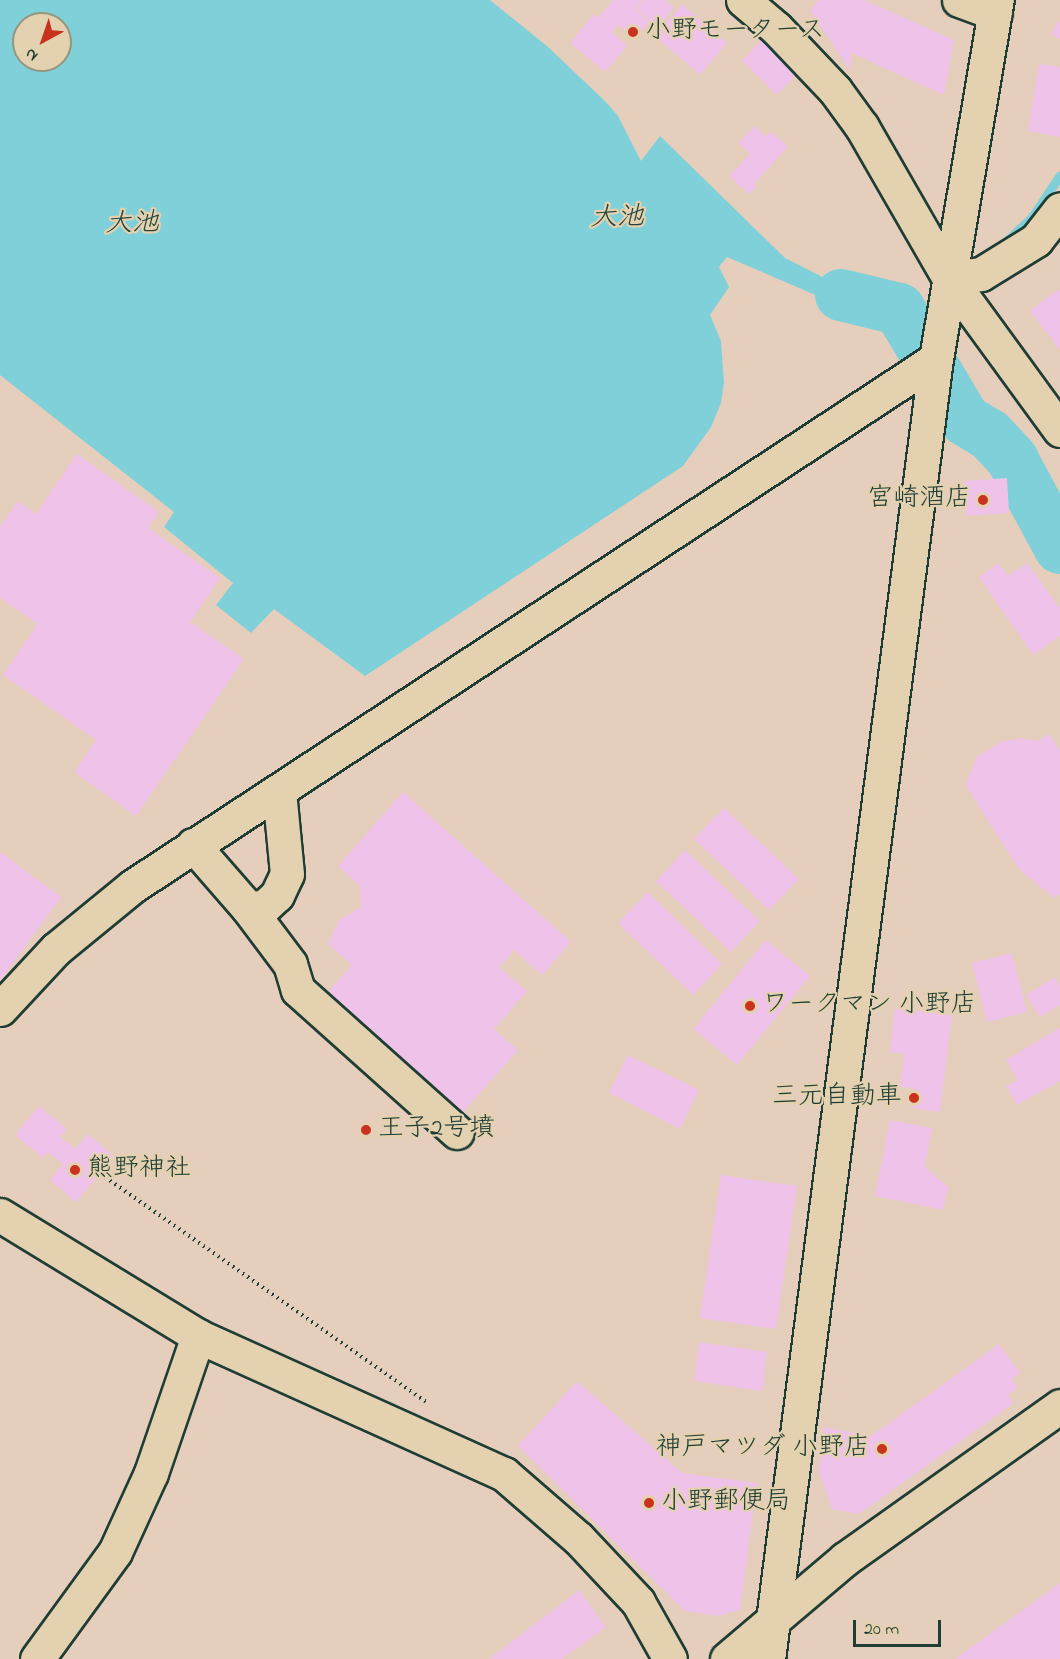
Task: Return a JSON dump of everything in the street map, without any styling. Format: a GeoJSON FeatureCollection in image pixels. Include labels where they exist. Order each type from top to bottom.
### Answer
{"type":"FeatureCollection","features":[{"type":"Feature","properties":{"kind":"street"},"geometry":{"type":"LineString","coordinates":[[743,0],[776,28],[835,90],[862,127],[949,278],[1060,430]]}},
{"type":"Feature","properties":{"kind":"street"},"geometry":{"type":"LineString","coordinates":[[768,1659],[936,359],[996,6],[958,0]]}},
{"type":"Feature","properties":{"kind":"street"},"geometry":{"type":"LineString","coordinates":[[949,278],[981,274],[1036,240],[1060,209]]}},
{"type":"Feature","properties":{"kind":"street"},"geometry":{"type":"LineString","coordinates":[[0,1009],[56,949],[133,886],[936,359]]}},
{"type":"Feature","properties":{"kind":"street"},"geometry":{"type":"LineString","coordinates":[[248,908],[264,907],[277,895],[287,874],[279,791]]}},
{"type":"Feature","properties":{"kind":"street"},"geometry":{"type":"LineString","coordinates":[[193,845],[248,908],[290,964],[298,990],[457,1132]]}},
{"type":"Feature","properties":{"kind":"street"},"geometry":{"type":"LineString","coordinates":[[0,1215],[198,1336],[504,1474],[578,1538],[638,1602],[670,1659]]}},
{"type":"Feature","properties":{"kind":"street"},"geometry":{"type":"LineString","coordinates":[[37,1659],[115,1552],[151,1473],[198,1336]]}},
{"type":"Feature","properties":{"kind":"street"},"geometry":{"type":"LineString","coordinates":[[727,1659],[845,1559],[1060,1406]]}},
{"type":"Feature","properties":{"kind":"path"},"geometry":{"type":"LineString","coordinates":[[105,1177],[410,1391]]}},
{"type":"Feature","properties":{"kind":"water"},"geometry":{"type":"Polygon","coordinates":[[[0,0],[490,0],[548,47],[606,102],[618,116],[641,161],[660,136],[785,258],[840,286],[910,300],[913,318],[853,311],[727,257],[719,267],[729,287],[710,315],[721,341],[724,383],[721,403],[711,427],[683,466],[365,676],[274,609],[251,633],[216,605],[233,583],[164,527],[174,512],[0,375],[0,0]]]}},
{"type":"Feature","properties":{"kind":"building"},"geometry":{"type":"Polygon","coordinates":[[[613,0],[642,0],[634,9],[650,22],[635,39],[618,25],[612,32],[627,46],[605,72],[570,43],[594,14],[598,18],[613,0]]]}},
{"type":"Feature","properties":{"kind":"building"},"geometry":{"type":"Polygon","coordinates":[[[644,0],[665,0],[674,8],[658,27],[636,9],[644,0]]]}},
{"type":"Feature","properties":{"kind":"building"},"geometry":{"type":"Polygon","coordinates":[[[819,0],[864,0],[954,40],[944,95],[852,53],[850,70],[810,10],[819,0]]]}},
{"type":"Feature","properties":{"kind":"building"},"geometry":{"type":"Polygon","coordinates":[[[682,4],[727,43],[700,75],[655,36],[682,4]]]}},
{"type":"Feature","properties":{"kind":"building"},"geometry":{"type":"Polygon","coordinates":[[[1060,20],[1060,39],[1051,34],[1060,20]]]}},
{"type":"Feature","properties":{"kind":"building"},"geometry":{"type":"Polygon","coordinates":[[[761,40],[797,74],[777,95],[742,61],[761,40]]]}},
{"type":"Feature","properties":{"kind":"building"},"geometry":{"type":"Polygon","coordinates":[[[1039,64],[1060,67],[1060,137],[1028,131],[1039,64]]]}},
{"type":"Feature","properties":{"kind":"building"},"geometry":{"type":"Polygon","coordinates":[[[755,126],[766,137],[771,131],[788,147],[754,184],[757,186],[749,194],[729,176],[750,154],[738,143],[755,126]]]}},
{"type":"Feature","properties":{"kind":"building"},"geometry":{"type":"Polygon","coordinates":[[[1058,289],[1060,292],[1060,350],[1030,311],[1058,289]]]}},
{"type":"Feature","properties":{"kind":"building"},"geometry":{"type":"Polygon","coordinates":[[[77,454],[159,512],[148,528],[220,578],[190,622],[244,659],[136,816],[74,772],[96,740],[3,675],[38,624],[0,598],[0,527],[18,501],[36,514],[77,454]]]}},
{"type":"Feature","properties":{"kind":"building"},"geometry":{"type":"Polygon","coordinates":[[[1007,478],[1009,513],[966,516],[964,481],[1007,478]]]}},
{"type":"Feature","properties":{"kind":"building"},"geometry":{"type":"Polygon","coordinates":[[[998,563],[1008,576],[1027,563],[1060,608],[1060,636],[1033,655],[979,577],[998,563]]]}},
{"type":"Feature","properties":{"kind":"building"},"geometry":{"type":"Polygon","coordinates":[[[1049,734],[1060,751],[1060,894],[1054,898],[1020,870],[965,785],[977,757],[1000,742],[1021,738],[1038,741],[1049,734]]]}},
{"type":"Feature","properties":{"kind":"building"},"geometry":{"type":"Polygon","coordinates":[[[403,792],[571,942],[542,975],[514,950],[499,967],[527,991],[494,1029],[518,1050],[455,1121],[320,1001],[352,965],[328,944],[339,920],[361,907],[360,886],[338,866],[403,792]]]}},
{"type":"Feature","properties":{"kind":"building"},"geometry":{"type":"Polygon","coordinates":[[[724,808],[799,879],[769,910],[694,839],[724,808]]]}},
{"type":"Feature","properties":{"kind":"building"},"geometry":{"type":"Polygon","coordinates":[[[685,850],[760,921],[731,952],[656,881],[685,850]]]}},
{"type":"Feature","properties":{"kind":"building"},"geometry":{"type":"Polygon","coordinates":[[[0,852],[61,897],[0,981],[0,852]]]}},
{"type":"Feature","properties":{"kind":"building"},"geometry":{"type":"Polygon","coordinates":[[[648,892],[722,964],[693,995],[618,923],[648,892]]]}},
{"type":"Feature","properties":{"kind":"building"},"geometry":{"type":"Polygon","coordinates":[[[766,940],[810,976],[737,1065],[693,1029],[766,940]]]}},
{"type":"Feature","properties":{"kind":"building"},"geometry":{"type":"Polygon","coordinates":[[[1012,953],[1027,1012],[987,1022],[972,963],[1012,953]]]}},
{"type":"Feature","properties":{"kind":"building"},"geometry":{"type":"Polygon","coordinates":[[[1055,977],[1060,986],[1060,1005],[1040,1017],[1026,995],[1055,977]]]}},
{"type":"Feature","properties":{"kind":"building"},"geometry":{"type":"Polygon","coordinates":[[[895,1009],[952,1015],[940,1112],[911,1108],[913,1088],[900,1087],[904,1054],[890,1052],[895,1009]]]}},
{"type":"Feature","properties":{"kind":"building"},"geometry":{"type":"Polygon","coordinates":[[[1060,1028],[1060,1081],[1017,1105],[1006,1086],[1018,1080],[1006,1060],[1060,1028]]]}},
{"type":"Feature","properties":{"kind":"building"},"geometry":{"type":"Polygon","coordinates":[[[628,1055],[699,1090],[680,1129],[609,1093],[628,1055]]]}},
{"type":"Feature","properties":{"kind":"building"},"geometry":{"type":"Polygon","coordinates":[[[39,1106],[67,1129],[60,1137],[75,1149],[88,1134],[114,1156],[76,1202],[50,1180],[63,1164],[48,1152],[43,1158],[15,1135],[39,1106]]]}},
{"type":"Feature","properties":{"kind":"building"},"geometry":{"type":"Polygon","coordinates":[[[890,1120],[932,1128],[925,1167],[948,1187],[943,1210],[875,1196],[890,1120]]]}},
{"type":"Feature","properties":{"kind":"building"},"geometry":{"type":"Polygon","coordinates":[[[721,1175],[797,1186],[776,1329],[700,1318],[721,1175]]]}},
{"type":"Feature","properties":{"kind":"building"},"geometry":{"type":"Polygon","coordinates":[[[699,1342],[767,1352],[762,1391],[694,1381],[699,1342]]]}},
{"type":"Feature","properties":{"kind":"building"},"geometry":{"type":"Polygon","coordinates":[[[999,1344],[1020,1373],[1012,1379],[1018,1387],[1008,1395],[1014,1403],[859,1514],[832,1509],[819,1472],[824,1427],[871,1436],[999,1344]]]}},
{"type":"Feature","properties":{"kind":"building"},"geometry":{"type":"Polygon","coordinates":[[[577,1381],[682,1473],[757,1483],[740,1610],[717,1616],[685,1611],[518,1446],[577,1381]]]}},
{"type":"Feature","properties":{"kind":"building"},"geometry":{"type":"Polygon","coordinates":[[[1060,1583],[1060,1659],[955,1659],[1060,1583]]]}},
{"type":"Feature","properties":{"kind":"building"},"geometry":{"type":"Polygon","coordinates":[[[579,1590],[606,1627],[562,1659],[489,1659],[579,1590]]]}},
{"type":"Feature","properties":{"kind":"waterway"},"geometry":{"type":"LineString","coordinates":[[1003,244],[1032,217],[1060,175]]}},
{"type":"Feature","properties":{"kind":"waterway","name":"大池"},"geometry":{"type":"LineString","coordinates":[[841,295],[899,309],[965,420],[990,435],[1012,459],[1060,548]]}},
{"type":"Feature","properties":{"kind":"place","name":"小野モータース"},"geometry":{"type":"Point","coordinates":[633,32]}},
{"type":"Feature","properties":{"kind":"place","name":"宮崎酒店"},"geometry":{"type":"Point","coordinates":[983,500]}},
{"type":"Feature","properties":{"kind":"place","name":"ワークマン 小野店"},"geometry":{"type":"Point","coordinates":[750,1006]}},
{"type":"Feature","properties":{"kind":"place","name":"三元自動車"},"geometry":{"type":"Point","coordinates":[914,1098]}},
{"type":"Feature","properties":{"kind":"place","name":"王子2号墳"},"geometry":{"type":"Point","coordinates":[366,1130]}},
{"type":"Feature","properties":{"kind":"place","name":"熊野神社"},"geometry":{"type":"Point","coordinates":[75,1170]}},
{"type":"Feature","properties":{"kind":"place","name":"神戸マツダ 小野店"},"geometry":{"type":"Point","coordinates":[882,1449]}},
{"type":"Feature","properties":{"kind":"place","name":"小野郵便局"},"geometry":{"type":"Point","coordinates":[649,1503]}}]}
